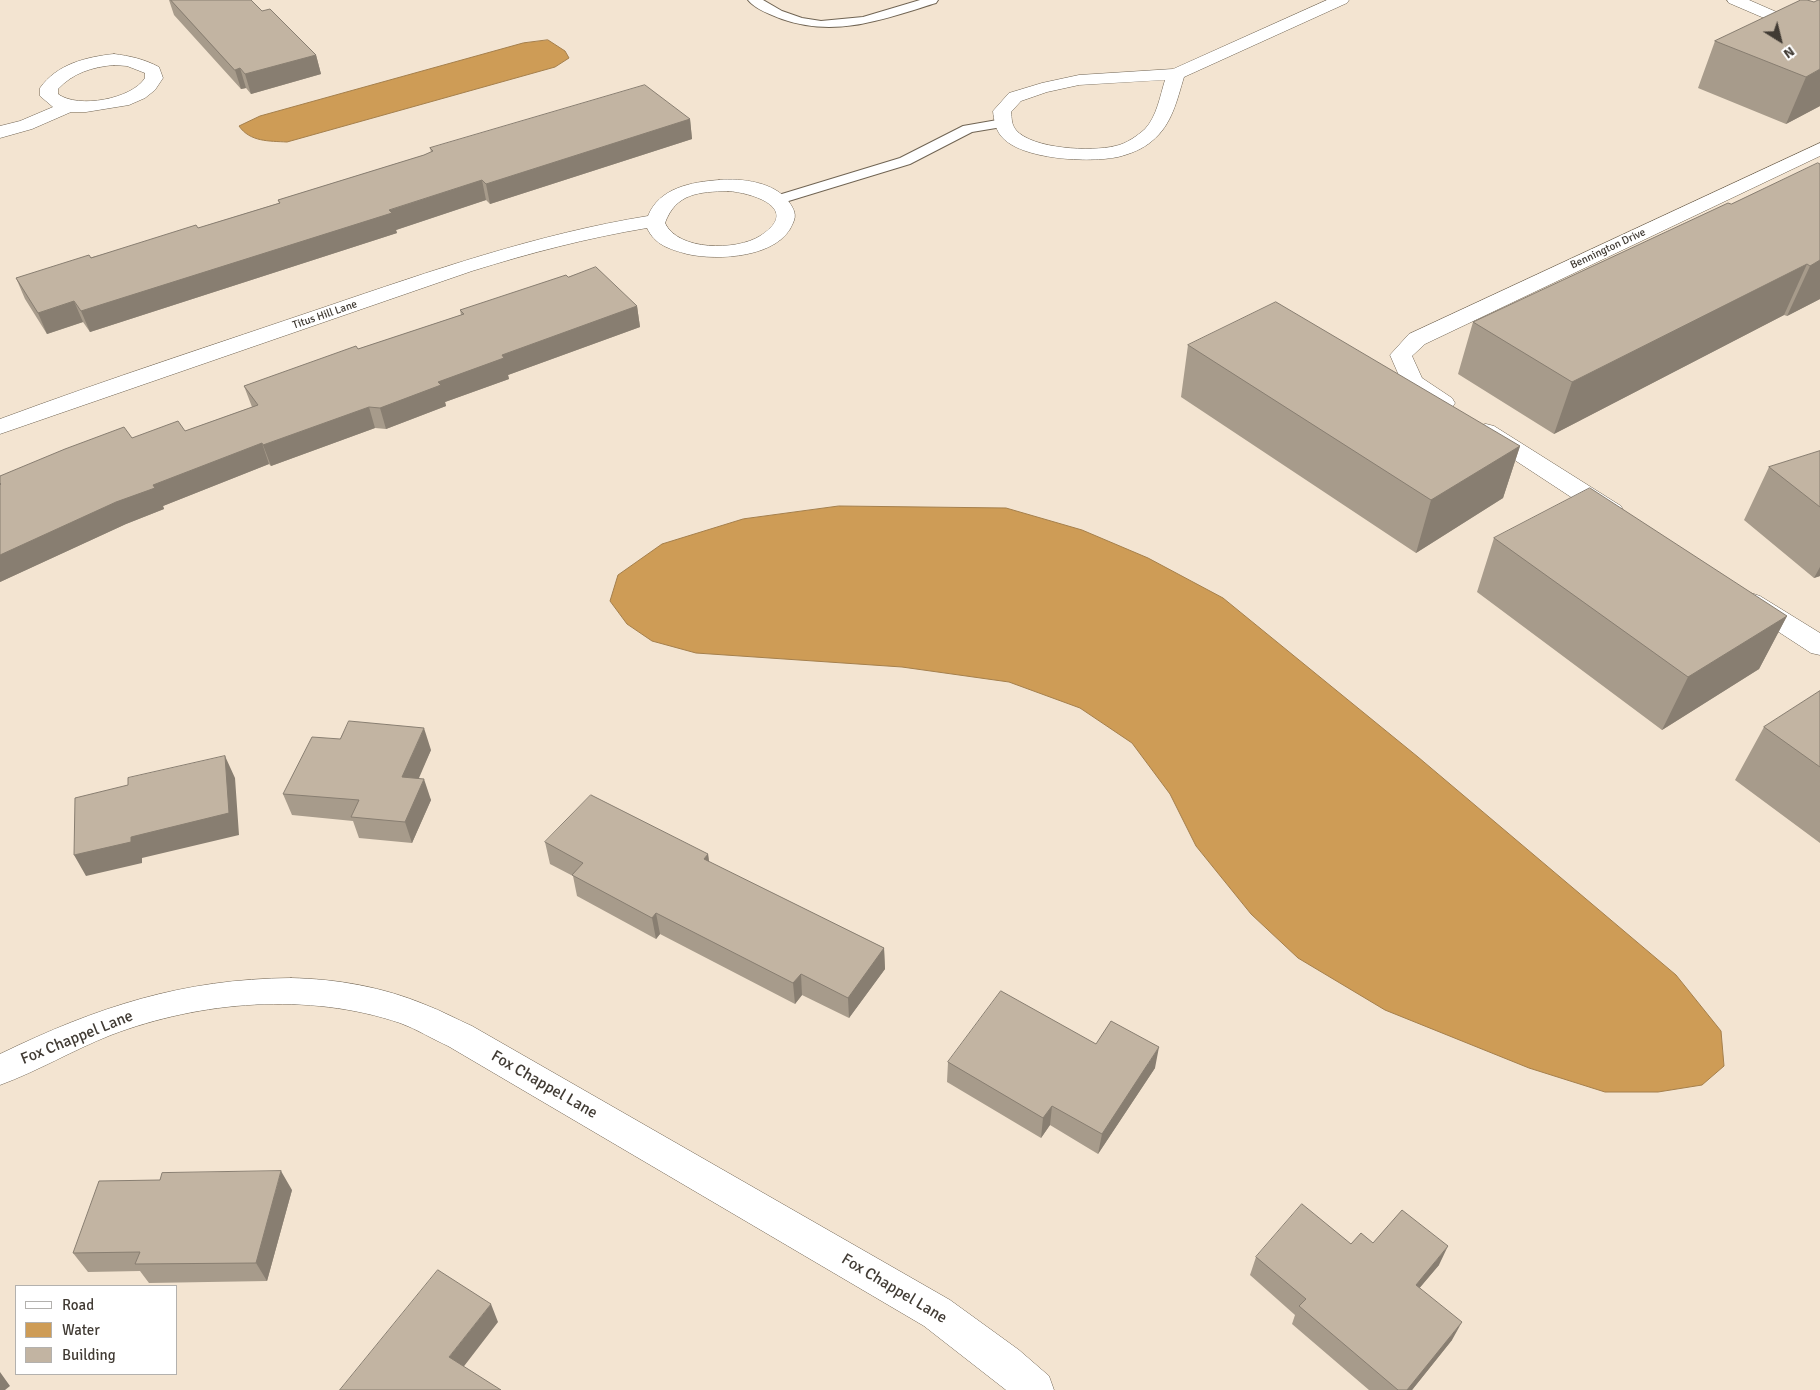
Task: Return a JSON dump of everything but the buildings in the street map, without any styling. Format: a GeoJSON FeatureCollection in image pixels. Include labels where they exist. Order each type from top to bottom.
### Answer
{"type":"FeatureCollection","features":[{"type":"Feature","properties":{"kind":"street"},"geometry":{"type":"LineString","coordinates":[[1176,74],[1161,119],[1146,138],[1116,152],[1083,155],[1043,150],[1018,140],[1007,130],[1003,123],[1002,111],[1015,96],[1079,80],[1176,74],[1341,0]]}},
{"type":"Feature","properties":{"kind":"street"},"geometry":{"type":"LineString","coordinates":[[1735,0],[1820,37]]}},
{"type":"Feature","properties":{"kind":"street"},"geometry":{"type":"LineString","coordinates":[[0,132],[26,125],[69,106],[86,107],[123,101],[139,94],[150,86],[154,78],[153,71],[146,65],[133,61],[117,60],[81,66],[66,72],[55,80],[49,88],[49,96],[56,102],[69,106]]}},
{"type":"Feature","properties":{"kind":"street","name":"Bennington Drive"},"geometry":{"type":"LineString","coordinates":[[1628,523],[1412,382],[1401,355],[1417,339],[1820,149]]}},
{"type":"Feature","properties":{"kind":"street"},"geometry":{"type":"LineString","coordinates":[[712,186],[742,186],[768,194],[783,207],[785,215],[784,223],[779,231],[758,245],[729,252],[697,251],[677,246],[662,236],[656,229],[655,221],[657,213],[672,198],[690,190],[712,186]]}},
{"type":"Feature","properties":{"kind":"street","name":"Titus Hill Lane"},"geometry":{"type":"LineString","coordinates":[[0,427],[58,405],[465,267],[533,246],[589,232],[655,221]]}},
{"type":"Feature","properties":{"kind":"street"},"geometry":{"type":"LineString","coordinates":[[1736,592],[1820,646]]}},
{"type":"Feature","properties":{"kind":"street","name":"Fox Chappel Lane"},"geometry":{"type":"LineString","coordinates":[[0,1070],[49,1046],[114,1019],[184,1001],[250,992],[316,992],[346,996],[406,1011],[460,1036],[937,1313],[1005,1364],[1035,1390]]}},
{"type":"Feature","properties":{"kind":"lane"},"geometry":{"type":"LineString","coordinates":[[754,0],[789,19],[835,26],[857,23],[932,0]]}},
{"type":"Feature","properties":{"kind":"lane"},"geometry":{"type":"LineString","coordinates":[[777,200],[905,162],[968,129],[1003,123]]}},
{"type":"Feature","properties":{"kind":"water"},"geometry":{"type":"Polygon","coordinates":[[[548,40],[565,51],[569,58],[555,67],[287,142],[254,138],[239,126],[260,116],[523,43],[548,40]]]}},
{"type":"Feature","properties":{"kind":"water"},"geometry":{"type":"Polygon","coordinates":[[[839,506],[1006,508],[1082,530],[1148,558],[1223,598],[1418,757],[1676,975],[1721,1031],[1724,1066],[1702,1085],[1658,1092],[1605,1092],[1529,1068],[1385,1010],[1298,958],[1251,914],[1196,846],[1170,794],[1132,743],[1080,708],[1009,682],[902,667],[696,653],[652,641],[627,624],[610,601],[618,575],[662,544],[743,519],[839,506]]]}}]}
